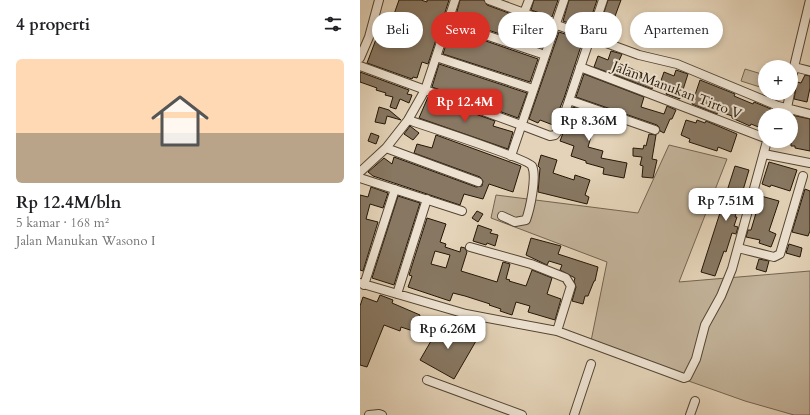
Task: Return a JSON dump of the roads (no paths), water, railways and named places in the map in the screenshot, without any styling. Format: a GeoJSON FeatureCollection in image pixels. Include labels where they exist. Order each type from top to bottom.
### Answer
{"type":"FeatureCollection","features":[{"type":"Feature","properties":{"kind":"street"},"geometry":{"type":"LineString","coordinates":[[360,58],[369,37],[379,0]]}},
{"type":"Feature","properties":{"kind":"street"},"geometry":{"type":"LineString","coordinates":[[451,12],[455,0]]}},
{"type":"Feature","properties":{"kind":"street"},"geometry":{"type":"LineString","coordinates":[[489,0],[521,12]]}},
{"type":"Feature","properties":{"kind":"street"},"geometry":{"type":"LineString","coordinates":[[524,12],[529,0]]}},
{"type":"Feature","properties":{"kind":"street"},"geometry":{"type":"LineString","coordinates":[[557,21],[564,0]]}},
{"type":"Feature","properties":{"kind":"street"},"geometry":{"type":"LineString","coordinates":[[599,12],[603,0]]}},
{"type":"Feature","properties":{"kind":"street"},"geometry":{"type":"LineString","coordinates":[[796,60],[810,0]]}},
{"type":"Feature","properties":{"kind":"street"},"geometry":{"type":"LineString","coordinates":[[490,37],[545,56]]}},
{"type":"Feature","properties":{"kind":"street"},"geometry":{"type":"LineString","coordinates":[[360,172],[386,148],[408,120],[425,90],[439,48]]}},
{"type":"Feature","properties":{"kind":"street"},"geometry":{"type":"LineString","coordinates":[[510,156],[548,48]]}},
{"type":"Feature","properties":{"kind":"street"},"geometry":{"type":"LineString","coordinates":[[360,66],[521,124],[550,136],[555,135],[559,130],[587,48]]}},
{"type":"Feature","properties":{"kind":"street"},"geometry":{"type":"LineString","coordinates":[[619,48],[639,55],[677,64],[778,106],[787,108],[789,100]]}},
{"type":"Feature","properties":{"kind":"street"},"geometry":{"type":"LineString","coordinates":[[436,57],[533,89]]}},
{"type":"Feature","properties":{"kind":"street","name":"Jalan Manukan Tirto V"},"geometry":{"type":"LineString","coordinates":[[580,67],[758,135]]}},
{"type":"Feature","properties":{"kind":"street"},"geometry":{"type":"LineString","coordinates":[[798,68],[810,71]]}},
{"type":"Feature","properties":{"kind":"street"},"geometry":{"type":"LineString","coordinates":[[569,100],[654,130]]}},
{"type":"Feature","properties":{"kind":"street"},"geometry":{"type":"LineString","coordinates":[[798,111],[810,114]]}},
{"type":"Feature","properties":{"kind":"street"},"geometry":{"type":"LineString","coordinates":[[408,120],[529,162],[531,164],[533,169],[533,180],[530,210],[526,220],[515,222],[502,216]]}},
{"type":"Feature","properties":{"kind":"street"},"geometry":{"type":"LineString","coordinates":[[386,148],[478,182]]}},
{"type":"Feature","properties":{"kind":"street"},"geometry":{"type":"LineString","coordinates":[[395,189],[362,284],[466,314],[557,331],[686,378],[693,365],[705,325],[725,286],[738,248],[765,148]]}},
{"type":"Feature","properties":{"kind":"street"},"geometry":{"type":"LineString","coordinates":[[764,154],[810,163]]}},
{"type":"Feature","properties":{"kind":"street"},"geometry":{"type":"LineString","coordinates":[[738,248],[774,257],[780,254],[803,176]]}},
{"type":"Feature","properties":{"kind":"street"},"geometry":{"type":"LineString","coordinates":[[360,178],[462,211]]}},
{"type":"Feature","properties":{"kind":"street"},"geometry":{"type":"LineString","coordinates":[[397,294],[427,199]]}},
{"type":"Feature","properties":{"kind":"street"},"geometry":{"type":"LineString","coordinates":[[470,247],[532,264],[561,276],[569,282],[571,286],[557,331]]}},
{"type":"Feature","properties":{"kind":"street"},"geometry":{"type":"LineString","coordinates":[[574,415],[591,364]]}},
{"type":"Feature","properties":{"kind":"street"},"geometry":{"type":"LineString","coordinates":[[427,380],[522,415]]}},
{"type":"Feature","properties":{"kind":"street"},"geometry":{"type":"LineString","coordinates":[[690,415],[695,401]]}},
{"type":"Feature","properties":{"kind":"street"},"geometry":{"type":"LineString","coordinates":[[369,415],[382,415]]}}]}
